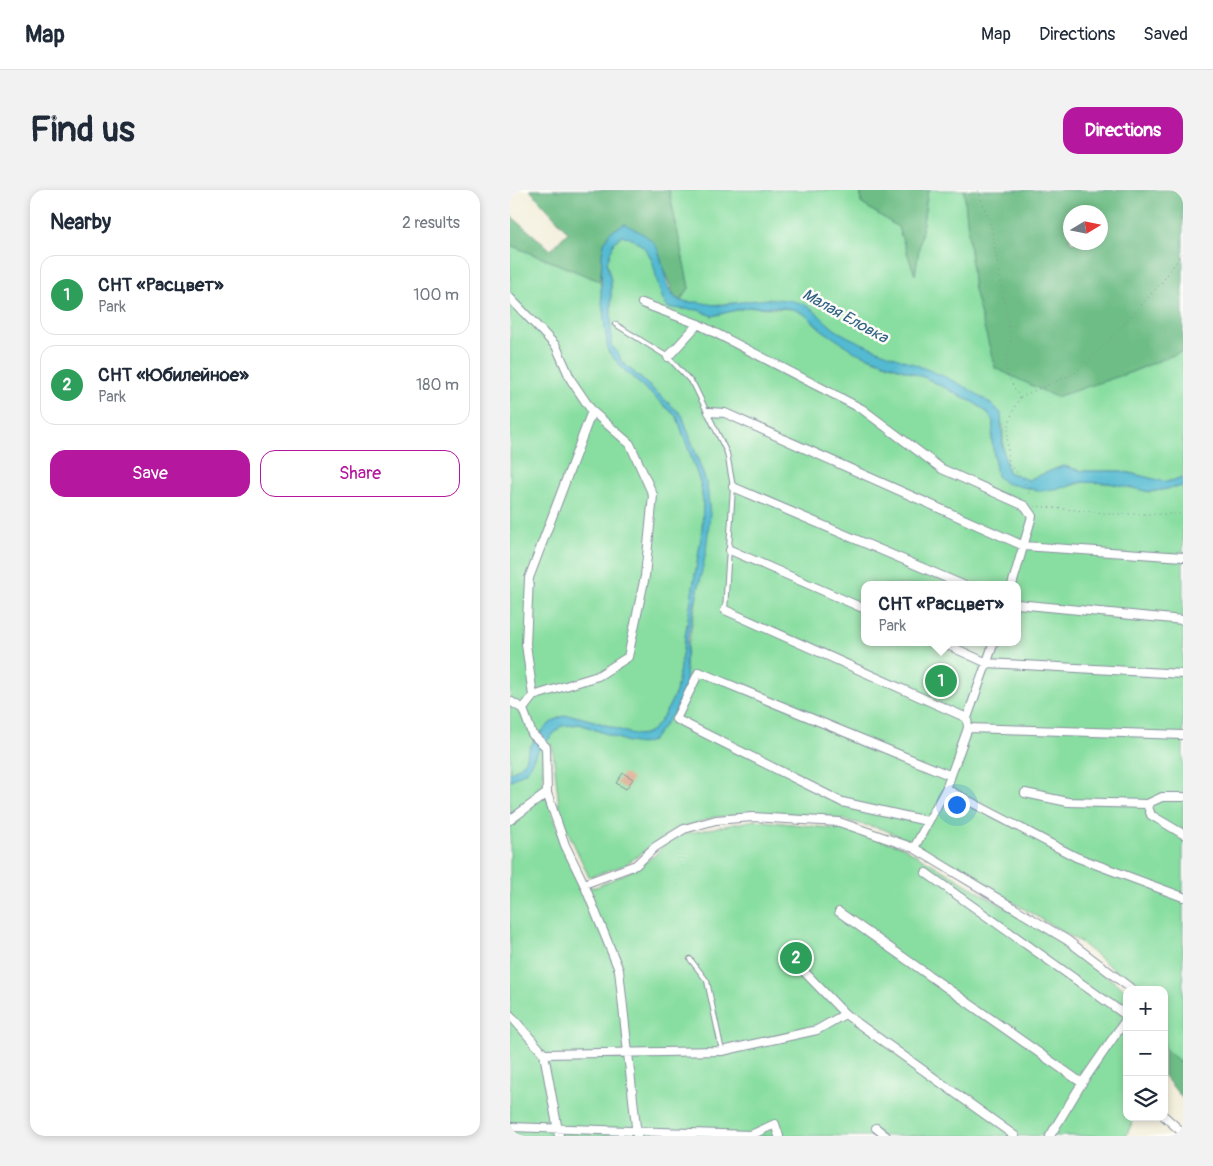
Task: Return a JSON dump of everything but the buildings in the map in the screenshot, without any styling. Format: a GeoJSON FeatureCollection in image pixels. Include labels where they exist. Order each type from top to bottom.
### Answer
{"type":"FeatureCollection","features":[{"type":"Feature","properties":{"kind":"street"},"geometry":{"type":"LineString","coordinates":[[510,298],[556,346],[571,380],[592,411],[630,444],[653,495],[645,576],[628,657],[598,676],[533,696],[523,709]]}},
{"type":"Feature","properties":{"kind":"street"},"geometry":{"type":"LineString","coordinates":[[642,304],[698,324],[862,409],[942,469],[1025,506],[1032,516],[1013,581]]}},
{"type":"Feature","properties":{"kind":"street"},"geometry":{"type":"LineString","coordinates":[[668,357],[698,324]]}},
{"type":"Feature","properties":{"kind":"street"},"geometry":{"type":"LineString","coordinates":[[533,696],[526,644],[529,578],[592,411]]}},
{"type":"Feature","properties":{"kind":"street"},"geometry":{"type":"LineString","coordinates":[[709,412],[725,413],[1024,546],[1183,557]]}},
{"type":"Feature","properties":{"kind":"street"},"geometry":{"type":"LineString","coordinates":[[734,487],[954,581]]}},
{"type":"Feature","properties":{"kind":"street"},"geometry":{"type":"LineString","coordinates":[[730,550],[861,607]]}},
{"type":"Feature","properties":{"kind":"street"},"geometry":{"type":"LineString","coordinates":[[1021,604],[1183,620]]}},
{"type":"Feature","properties":{"kind":"street"},"geometry":{"type":"LineString","coordinates":[[724,610],[967,718]]}},
{"type":"Feature","properties":{"kind":"street"},"geometry":{"type":"LineString","coordinates":[[950,646],[988,662],[1183,674]]}},
{"type":"Feature","properties":{"kind":"street"},"geometry":{"type":"LineString","coordinates":[[914,848],[946,789],[949,775],[968,728],[967,718],[993,646]]}},
{"type":"Feature","properties":{"kind":"street"},"geometry":{"type":"LineString","coordinates":[[927,821],[842,802],[676,720],[699,672],[949,775]]}},
{"type":"Feature","properties":{"kind":"street"},"geometry":{"type":"LineString","coordinates":[[510,702],[523,709],[532,734],[546,747],[547,793],[565,845],[584,884],[619,970],[637,1133]]}},
{"type":"Feature","properties":{"kind":"street"},"geometry":{"type":"LineString","coordinates":[[968,728],[1183,735]]}},
{"type":"Feature","properties":{"kind":"street"},"geometry":{"type":"LineString","coordinates":[[946,789],[1076,857],[1183,897]]}},
{"type":"Feature","properties":{"kind":"street"},"geometry":{"type":"LineString","coordinates":[[510,820],[547,793]]}},
{"type":"Feature","properties":{"kind":"street"},"geometry":{"type":"LineString","coordinates":[[1025,793],[1068,802],[1147,804],[1162,797],[1183,798]]}},
{"type":"Feature","properties":{"kind":"street"},"geometry":{"type":"LineString","coordinates":[[1147,804],[1151,814],[1183,834]]}},
{"type":"Feature","properties":{"kind":"street"},"geometry":{"type":"LineString","coordinates":[[584,884],[636,865],[655,847],[684,829],[716,820],[752,817],[839,822],[914,848],[1067,940],[1128,986]]}},
{"type":"Feature","properties":{"kind":"street"},"geometry":{"type":"LineString","coordinates":[[926,873],[1123,1014]]}},
{"type":"Feature","properties":{"kind":"street"},"geometry":{"type":"LineString","coordinates":[[839,912],[1082,1083]]}},
{"type":"Feature","properties":{"kind":"street"},"geometry":{"type":"LineString","coordinates":[[794,961],[845,1014],[1015,1136]]}},
{"type":"Feature","properties":{"kind":"street"},"geometry":{"type":"LineString","coordinates":[[544,1054],[629,1054],[722,1050],[817,1030],[845,1014]]}},
{"type":"Feature","properties":{"kind":"street"},"geometry":{"type":"LineString","coordinates":[[510,1015],[544,1054],[558,1133]]}},
{"type":"Feature","properties":{"kind":"street"},"geometry":{"type":"LineString","coordinates":[[1050,1136],[1082,1083],[1123,1023]]}},
{"type":"Feature","properties":{"kind":"street"},"geometry":{"type":"LineString","coordinates":[[1168,1119],[1183,1132]]}},
{"type":"Feature","properties":{"kind":"street"},"geometry":{"type":"LineString","coordinates":[[510,1127],[558,1133],[751,1135],[775,1124],[779,1136]]}},
{"type":"Feature","properties":{"kind":"street"},"geometry":{"type":"LineString","coordinates":[[876,1128],[886,1136]]}},
{"type":"Feature","properties":{"kind":"lane"},"geometry":{"type":"LineString","coordinates":[[615,324],[668,357],[694,385],[709,412],[727,453],[734,487],[724,610]]}},
{"type":"Feature","properties":{"kind":"lane"},"geometry":{"type":"LineString","coordinates":[[690,959],[707,981],[722,1050]]}},
{"type":"Feature","properties":{"kind":"path"},"geometry":{"type":"LineString","coordinates":[[978,190],[992,226],[1010,339],[1006,360],[1007,375],[1020,398]]}},
{"type":"Feature","properties":{"kind":"path"},"geometry":{"type":"LineString","coordinates":[[1029,494],[1022,477],[1009,465],[1007,436],[1011,412],[1020,398],[1074,373],[1100,350],[1163,281],[1183,252]]}},
{"type":"Feature","properties":{"kind":"path"},"geometry":{"type":"LineString","coordinates":[[1025,506],[1113,514],[1183,514]]}},
{"type":"Feature","properties":{"kind":"green space"},"geometry":{"type":"Polygon","coordinates":[[[530,190],[669,190],[689,288],[680,301],[674,296],[653,242],[625,224],[604,243],[600,281],[510,245],[510,215],[551,250],[568,232],[530,190]]]}},
{"type":"Feature","properties":{"kind":"green space"},"geometry":{"type":"Polygon","coordinates":[[[669,190],[861,190],[861,203],[898,227],[915,274],[928,190],[964,190],[974,290],[1129,373],[1183,351],[1183,478],[1166,482],[1121,471],[1082,471],[1063,466],[1028,480],[1008,472],[1003,450],[1003,425],[958,384],[871,349],[836,331],[811,309],[732,303],[714,305],[680,301],[689,288],[669,190]]]}},
{"type":"Feature","properties":{"kind":"green space"},"geometry":{"type":"Polygon","coordinates":[[[861,190],[928,190],[915,275],[898,227],[861,203],[861,190]]]}},
{"type":"Feature","properties":{"kind":"green space"},"geometry":{"type":"Polygon","coordinates":[[[964,190],[1183,190],[1183,351],[1129,373],[1056,397],[995,368],[974,290],[964,190]]]}},
{"type":"Feature","properties":{"kind":"green space"},"geometry":{"type":"Polygon","coordinates":[[[623,235],[634,240],[648,252],[655,269],[663,300],[699,310],[712,316],[749,307],[794,309],[807,316],[822,330],[870,358],[926,378],[973,402],[988,413],[993,422],[992,441],[997,476],[1060,488],[1089,481],[1123,485],[1150,492],[1183,486],[1183,1065],[1168,1052],[1168,986],[1134,986],[1080,942],[911,842],[883,829],[831,817],[777,813],[715,817],[672,831],[625,865],[589,877],[560,814],[552,743],[543,764],[543,789],[580,888],[596,887],[629,872],[654,856],[666,843],[684,834],[755,820],[848,830],[901,846],[1035,925],[1123,988],[1123,1121],[1133,1121],[1126,1136],[510,1136],[510,781],[528,770],[536,753],[561,726],[580,724],[628,742],[652,741],[687,682],[685,662],[700,580],[707,485],[682,415],[621,361],[619,354],[611,345],[611,281],[607,263],[614,242],[623,235]]]}},
{"type":"Feature","properties":{"kind":"green space"},"geometry":{"type":"Polygon","coordinates":[[[510,245],[600,281],[608,351],[622,368],[677,417],[701,485],[703,503],[702,532],[676,692],[658,724],[650,732],[632,734],[580,717],[564,716],[544,728],[530,747],[523,764],[510,773],[510,245]]]}},
{"type":"Feature","properties":{"kind":"green space"},"geometry":{"type":"Polygon","coordinates":[[[1168,1052],[1183,1065],[1183,1099],[1168,1081],[1168,1052]]]}},
{"type":"Feature","properties":{"kind":"water"},"geometry":{"type":"Polygon","coordinates":[[[625,224],[654,243],[658,249],[670,290],[679,300],[717,305],[768,299],[789,300],[800,303],[810,308],[839,332],[944,377],[984,399],[1001,413],[1003,450],[1008,472],[1028,480],[1063,466],[1082,471],[1121,471],[1166,482],[1183,478],[1183,486],[1150,492],[1109,483],[1080,482],[1067,487],[1040,491],[1005,483],[997,476],[992,441],[993,422],[988,413],[973,402],[926,378],[855,352],[822,330],[807,316],[794,309],[749,307],[712,316],[699,310],[668,308],[658,286],[654,266],[645,248],[636,241],[622,235],[614,242],[607,263],[611,281],[611,345],[619,354],[621,361],[682,415],[707,485],[710,515],[706,552],[688,636],[685,662],[687,682],[676,710],[652,741],[641,744],[628,742],[580,724],[561,726],[536,753],[528,770],[510,781],[510,773],[523,764],[529,749],[544,728],[553,721],[564,716],[577,716],[632,734],[642,734],[650,732],[658,724],[676,692],[702,532],[703,503],[701,485],[677,417],[622,368],[608,351],[601,294],[602,254],[604,243],[610,232],[625,224]]]}},
{"type":"Feature","properties":{"kind":"place","name":"СНТ «Расцвет»"},"geometry":{"type":"Point","coordinates":[941,681]}},
{"type":"Feature","properties":{"kind":"place","name":"СНТ «Юбилейное»"},"geometry":{"type":"Point","coordinates":[796,958]}},
{"type":"Feature","properties":{"kind":"water label","name":"Малая Еловка"},"geometry":{"type":"Point","coordinates":[845,316]}}]}
